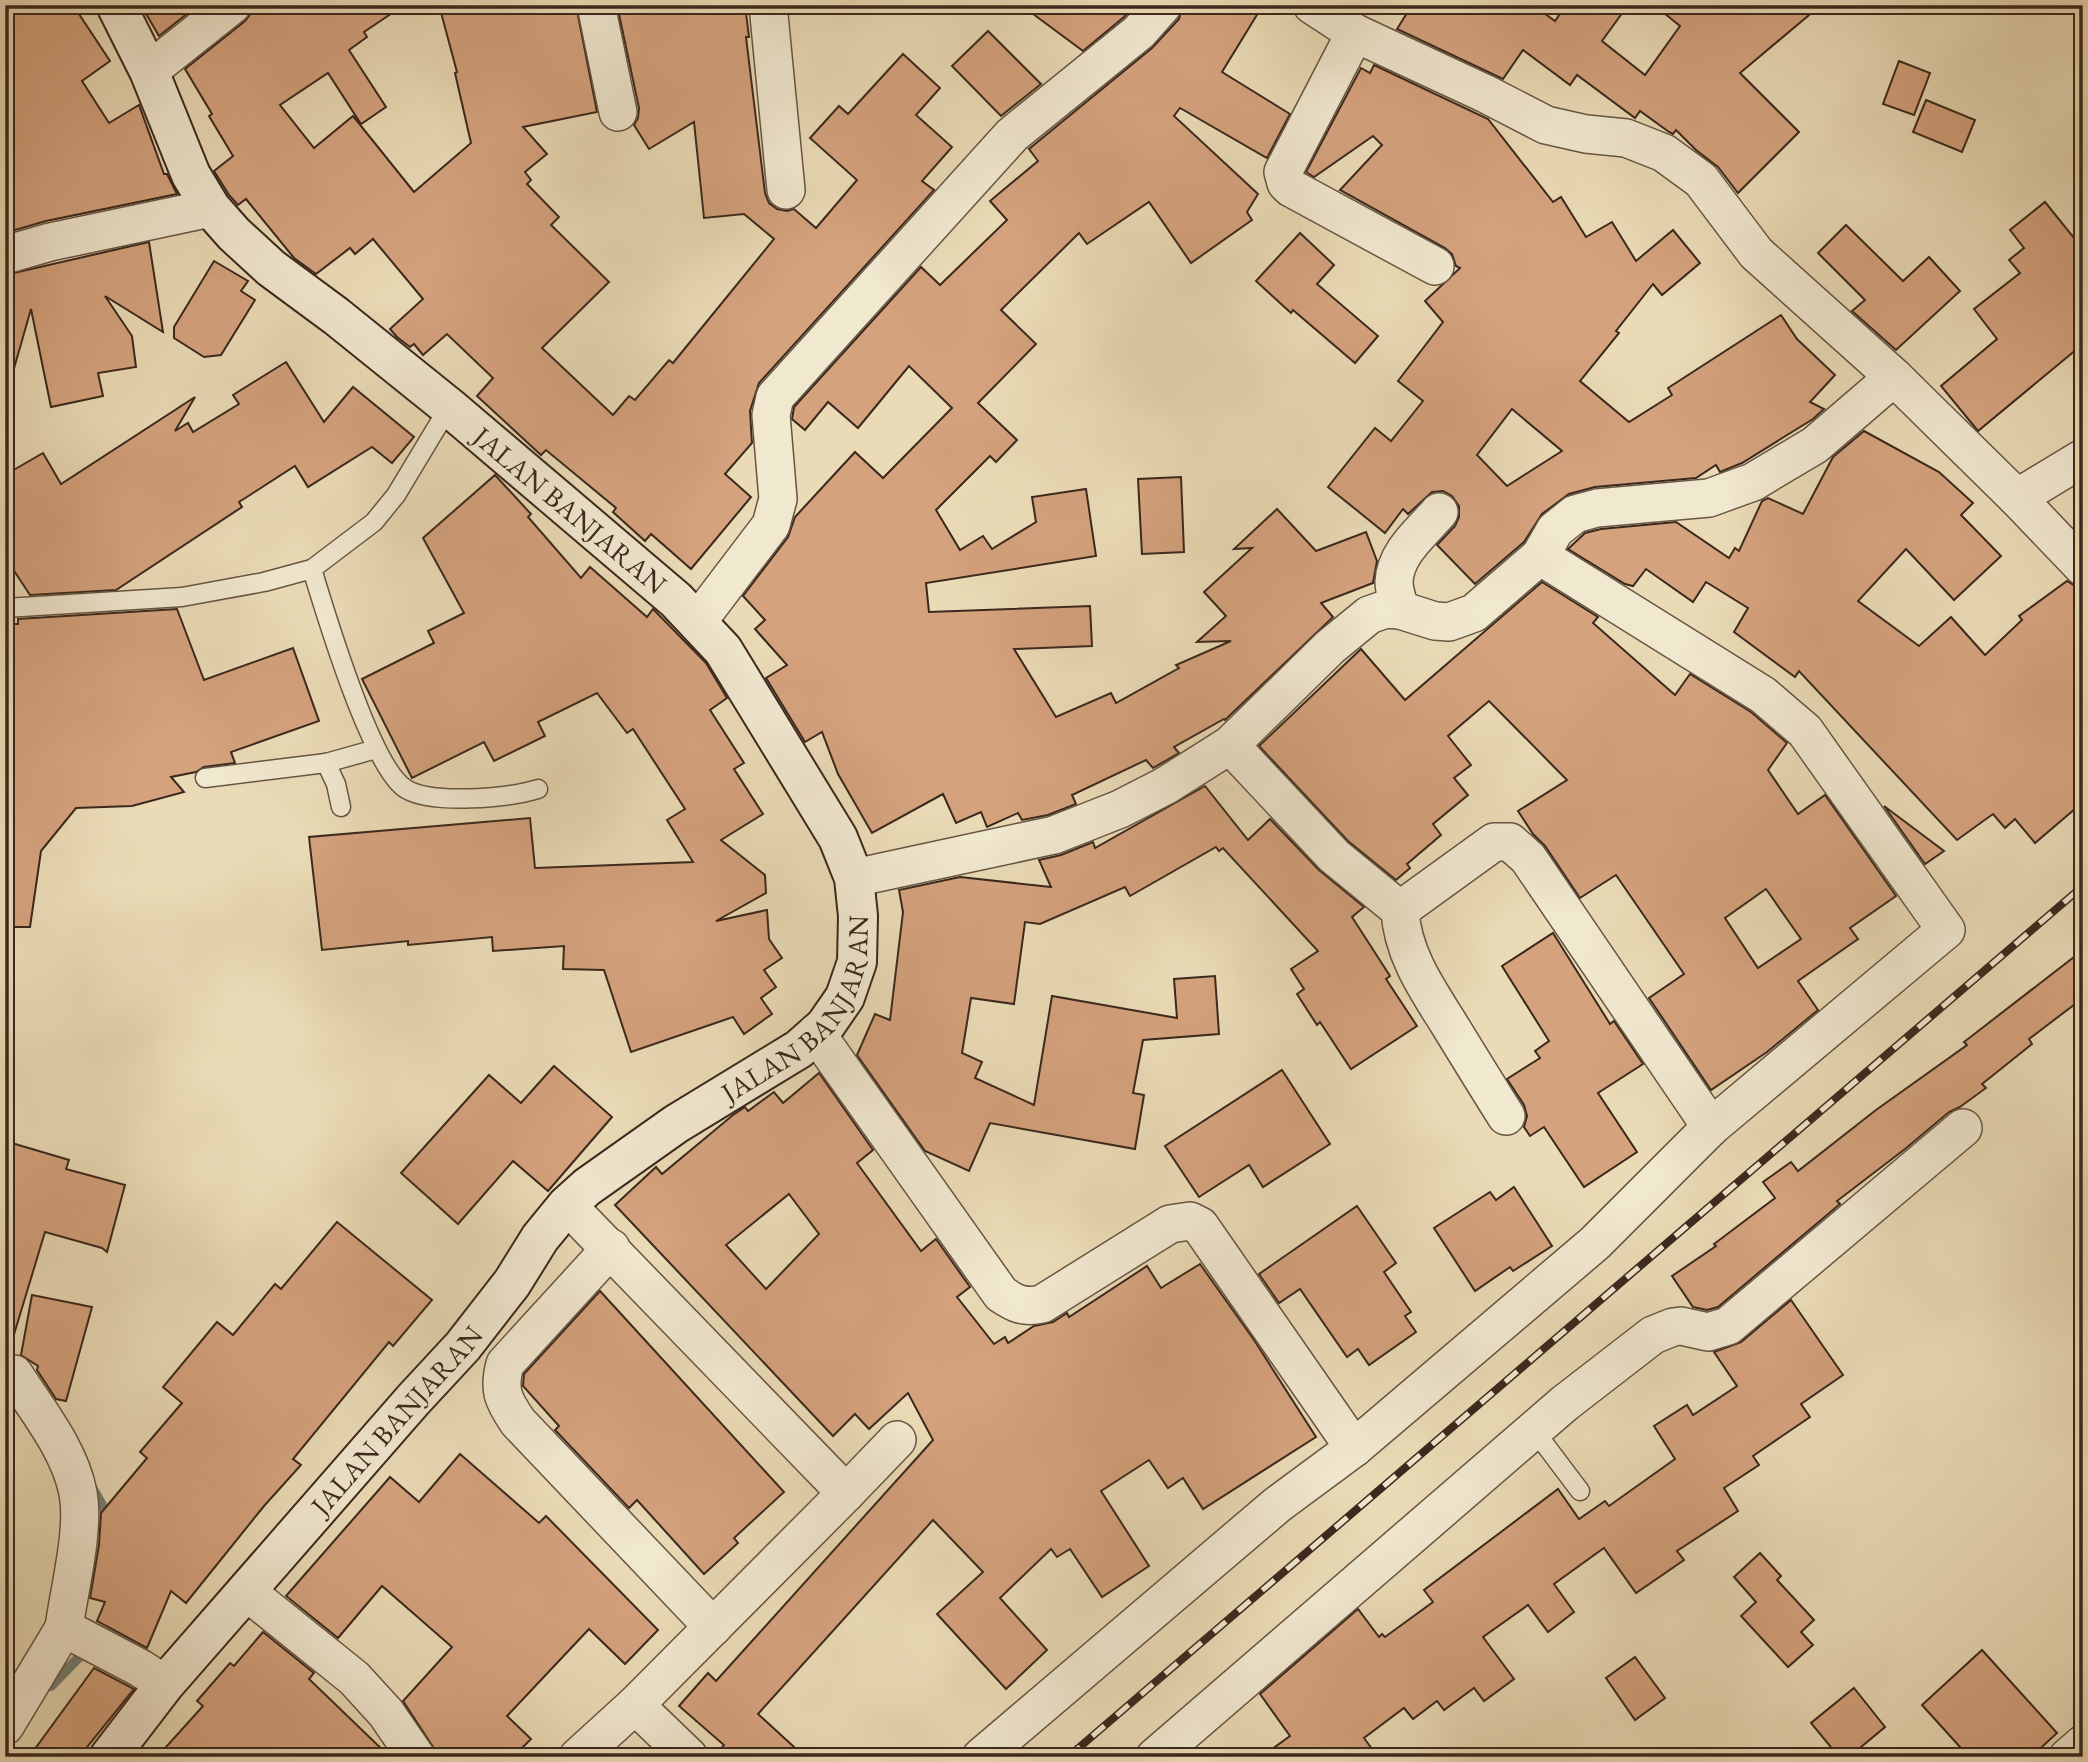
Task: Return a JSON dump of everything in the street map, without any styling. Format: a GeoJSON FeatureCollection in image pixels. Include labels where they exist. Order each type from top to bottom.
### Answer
{"type":"FeatureCollection","features":[{"type":"Feature","properties":{"kind":"street","name":"JALAN BANJARAN"},"geometry":{"type":"LineString","coordinates":[[109,1757],[153,1676],[247,1592],[463,1346],[512,1283],[540,1238],[567,1205],[587,1187],[676,1124],[799,1049],[825,1026],[845,997],[857,962],[858,916],[854,877],[838,838],[734,666],[698,621],[449,407],[336,316],[271,268],[234,234],[211,208],[191,176],[149,71],[116,5]]}},
{"type":"Feature","properties":{"kind":"street"},"geometry":{"type":"LineString","coordinates":[[149,71],[232,5]]}},
{"type":"Feature","properties":{"kind":"street"},"geometry":{"type":"LineString","coordinates":[[596,5],[618,112]]}},
{"type":"Feature","properties":{"kind":"street"},"geometry":{"type":"LineString","coordinates":[[768,5],[786,191]]}},
{"type":"Feature","properties":{"kind":"street"},"geometry":{"type":"LineString","coordinates":[[698,621],[771,525],[776,511],[778,499],[771,415],[775,397],[1012,135],[1139,32],[1163,5]]}},
{"type":"Feature","properties":{"kind":"street"},"geometry":{"type":"LineString","coordinates":[[1312,5],[1356,33],[1546,125],[1586,134],[1626,138],[1664,153],[1701,180],[1756,253],[1894,377],[2083,567]]}},
{"type":"Feature","properties":{"kind":"street"},"geometry":{"type":"LineString","coordinates":[[1356,33],[1283,172],[1284,178],[1291,187],[1435,266]]}},
{"type":"Feature","properties":{"kind":"street"},"geometry":{"type":"LineString","coordinates":[[5,255],[50,242],[211,208]]}},
{"type":"Feature","properties":{"kind":"street"},"geometry":{"type":"LineString","coordinates":[[854,877],[1054,835],[1120,810],[1165,786],[1230,745],[1330,647],[1377,611],[1400,610],[1435,621],[1461,619],[1474,613],[1540,556],[1555,530],[1575,514],[1597,508],[1709,498],[1753,482],[1815,445],[1894,377]]}},
{"type":"Feature","properties":{"kind":"street"},"geometry":{"type":"LineString","coordinates":[[2017,498],[2083,458]]}},
{"type":"Feature","properties":{"kind":"street"},"geometry":{"type":"LineString","coordinates":[[1400,610],[1394,585],[1396,569],[1402,554],[1439,512]]}},
{"type":"Feature","properties":{"kind":"street"},"geometry":{"type":"LineString","coordinates":[[981,1757],[1277,1505],[1354,1448],[1594,1243],[1710,1127],[1946,930],[1805,731],[1763,695],[1540,556]]}},
{"type":"Feature","properties":{"kind":"street"},"geometry":{"type":"LineString","coordinates":[[1230,745],[1334,856],[1401,910]]}},
{"type":"Feature","properties":{"kind":"street"},"geometry":{"type":"LineString","coordinates":[[1401,910],[1494,842],[1502,840],[1517,846],[1550,889],[1710,1127]]}},
{"type":"Feature","properties":{"kind":"street"},"geometry":{"type":"LineString","coordinates":[[1401,910],[1401,925],[1410,954],[1425,985],[1506,1116]]}},
{"type":"Feature","properties":{"kind":"street"},"geometry":{"type":"LineString","coordinates":[[816,1033],[1000,1294],[1017,1305],[1029,1307],[1042,1304],[1170,1224],[1190,1222],[1200,1226],[1354,1448]]}},
{"type":"Feature","properties":{"kind":"street"},"geometry":{"type":"LineString","coordinates":[[1155,1757],[1565,1403],[1660,1331],[1681,1326],[1709,1332],[1728,1326],[1963,1128]]}},
{"type":"Feature","properties":{"kind":"street"},"geometry":{"type":"LineString","coordinates":[[567,1205],[846,1493]]}},
{"type":"Feature","properties":{"kind":"street"},"geometry":{"type":"LineString","coordinates":[[611,1248],[505,1364],[501,1378],[502,1394],[517,1422],[713,1627]]}},
{"type":"Feature","properties":{"kind":"street"},"geometry":{"type":"LineString","coordinates":[[8,1368],[69,1464],[78,1493],[79,1529],[74,1633],[10,1709]]}},
{"type":"Feature","properties":{"kind":"street"},"geometry":{"type":"LineString","coordinates":[[578,1757],[635,1705],[897,1440]]}},
{"type":"Feature","properties":{"kind":"street"},"geometry":{"type":"LineString","coordinates":[[247,1592],[354,1678],[386,1713],[416,1757]]}},
{"type":"Feature","properties":{"kind":"street"},"geometry":{"type":"LineString","coordinates":[[74,1633],[153,1676]]}},
{"type":"Feature","properties":{"kind":"street"},"geometry":{"type":"LineString","coordinates":[[635,1705],[689,1757]]}},
{"type":"Feature","properties":{"kind":"street"},"geometry":{"type":"LineString","coordinates":[[2068,1757],[2083,1744]]}},
{"type":"Feature","properties":{"kind":"lane"},"geometry":{"type":"LineString","coordinates":[[5,608],[182,597],[264,582],[312,569],[374,522],[396,495],[449,407]]}},
{"type":"Feature","properties":{"kind":"lane"},"geometry":{"type":"LineString","coordinates":[[312,569],[331,633],[376,749],[396,781],[416,794],[448,799],[524,793],[538,789]]}},
{"type":"Feature","properties":{"kind":"lane"},"geometry":{"type":"LineString","coordinates":[[205,778],[326,763],[376,749]]}},
{"type":"Feature","properties":{"kind":"lane"},"geometry":{"type":"LineString","coordinates":[[326,763],[336,784],[341,807]]}},
{"type":"Feature","properties":{"kind":"lane"},"geometry":{"type":"LineString","coordinates":[[1534,1430],[1580,1490]]}},
{"type":"Feature","properties":{"kind":"building"},"geometry":{"type":"Polygon","coordinates":[[[27,5],[73,5],[110,61],[82,81],[109,123],[139,105],[164,174],[167,174],[177,194],[46,221],[5,233],[5,20],[27,5]]]}},
{"type":"Feature","properties":{"kind":"building"},"geometry":{"type":"Polygon","coordinates":[[[141,5],[198,5],[159,36],[141,5]]]}},
{"type":"Feature","properties":{"kind":"building"},"geometry":{"type":"Polygon","coordinates":[[[252,5],[404,5],[364,32],[367,37],[349,50],[386,107],[361,124],[328,73],[280,105],[314,148],[353,116],[414,192],[471,143],[455,73],[457,72],[439,5],[576,5],[597,112],[523,127],[547,154],[525,172],[531,180],[527,184],[559,217],[551,225],[609,282],[542,348],[613,415],[629,396],[635,400],[669,360],[673,363],[774,239],[744,214],[704,218],[694,122],[649,149],[634,125],[639,108],[617,5],[745,5],[749,37],[746,37],[765,193],[769,203],[777,209],[794,209],[816,228],[857,180],[810,138],[839,106],[848,114],[903,54],[940,88],[916,115],[952,147],[922,181],[934,190],[759,383],[750,411],[752,443],[725,474],[751,497],[691,569],[651,534],[645,541],[613,512],[616,508],[546,450],[541,455],[477,396],[493,378],[447,334],[423,355],[414,344],[410,347],[397,337],[390,329],[423,299],[373,239],[355,254],[350,248],[316,274],[294,258],[246,199],[238,205],[229,195],[214,171],[233,156],[185,69],[245,21],[251,13],[252,5]]]}},
{"type":"Feature","properties":{"kind":"building"},"geometry":{"type":"Polygon","coordinates":[[[1021,5],[1135,5],[1083,51],[1021,5]]]}},
{"type":"Feature","properties":{"kind":"building"},"geometry":{"type":"Polygon","coordinates":[[[1183,5],[1263,5],[1222,72],[1290,114],[1267,158],[1180,108],[1174,116],[1258,194],[1247,212],[1252,220],[1191,263],[1149,202],[1087,244],[1079,233],[1001,310],[1036,344],[978,403],[1017,440],[996,462],[990,456],[936,510],[960,550],[983,536],[992,549],[1036,522],[1032,497],[1086,489],[1096,556],[926,583],[929,612],[1090,606],[1092,646],[1014,649],[1056,717],[1111,693],[1116,703],[1179,668],[1176,665],[1231,641],[1197,642],[1226,616],[1204,592],[1252,548],[1234,549],[1277,509],[1316,551],[1366,532],[1377,561],[1373,583],[1321,603],[1333,617],[1225,720],[1174,747],[1179,753],[1153,768],[1146,760],[1072,795],[1076,804],[1048,815],[1022,820],[1018,813],[987,827],[981,812],[956,823],[943,794],[872,833],[838,774],[822,732],[805,742],[766,678],[787,665],[755,629],[765,620],[743,596],[788,537],[795,517],[855,452],[883,478],[952,408],[909,366],[858,428],[828,402],[805,430],[792,419],[794,407],[921,267],[940,285],[1007,220],[990,201],[1038,161],[1029,149],[1152,48],[1179,19],[1183,5]]]}},
{"type":"Feature","properties":{"kind":"building"},"geometry":{"type":"Polygon","coordinates":[[[1412,5],[1533,5],[1555,21],[1566,5],[1628,5],[1602,41],[1645,75],[1680,26],[1654,5],[1821,5],[1740,73],[1799,132],[1738,193],[1718,167],[1676,130],[1673,134],[1669,132],[1640,111],[1635,118],[1577,75],[1570,85],[1523,50],[1503,79],[1397,29],[1412,5]]]}},
{"type":"Feature","properties":{"kind":"building"},"geometry":{"type":"Polygon","coordinates":[[[988,31],[1041,84],[1001,116],[952,66],[988,31]]]}},
{"type":"Feature","properties":{"kind":"building"},"geometry":{"type":"Polygon","coordinates":[[[1899,61],[1930,73],[1914,115],[1883,104],[1899,61]]]}},
{"type":"Feature","properties":{"kind":"building"},"geometry":{"type":"Polygon","coordinates":[[[1374,65],[1488,119],[1553,202],[1561,197],[1586,237],[1612,222],[1636,261],[1673,230],[1700,263],[1662,295],[1653,284],[1616,331],[1619,333],[1580,381],[1629,422],[1672,395],[1668,388],[1781,315],[1797,339],[1835,375],[1810,402],[1824,409],[1813,419],[1742,463],[1720,472],[1716,465],[1696,478],[1595,487],[1569,494],[1542,514],[1524,542],[1475,584],[1437,545],[1455,526],[1459,517],[1459,506],[1452,496],[1443,491],[1432,492],[1408,514],[1403,509],[1385,533],[1328,487],[1375,428],[1391,441],[1423,401],[1398,381],[1443,322],[1425,301],[1460,268],[1445,248],[1340,190],[1382,145],[1373,136],[1314,177],[1306,172],[1361,68],[1370,73],[1374,65]],[[1512,409],[1477,455],[1507,486],[1562,451],[1512,409]]]}},
{"type":"Feature","properties":{"kind":"building"},"geometry":{"type":"Polygon","coordinates":[[[1926,100],[1975,120],[1962,152],[1913,132],[1926,100]]]}},
{"type":"Feature","properties":{"kind":"building"},"geometry":{"type":"Polygon","coordinates":[[[2045,202],[2083,249],[2083,344],[1978,431],[1941,386],[1997,339],[1974,309],[2020,273],[2009,260],[2024,248],[2010,230],[2045,202]]]}},
{"type":"Feature","properties":{"kind":"building"},"geometry":{"type":"Polygon","coordinates":[[[1846,225],[1903,281],[1929,257],[1960,291],[1896,350],[1852,311],[1865,300],[1818,253],[1846,225]]]}},
{"type":"Feature","properties":{"kind":"building"},"geometry":{"type":"Polygon","coordinates":[[[1300,233],[1334,265],[1317,284],[1378,336],[1355,363],[1293,310],[1291,313],[1256,281],[1300,233]]]}},
{"type":"Feature","properties":{"kind":"building"},"geometry":{"type":"Polygon","coordinates":[[[149,242],[163,332],[105,296],[132,336],[136,367],[98,373],[103,396],[51,407],[31,309],[13,372],[5,371],[5,275],[149,242]]]}},
{"type":"Feature","properties":{"kind":"building"},"geometry":{"type":"Polygon","coordinates":[[[214,261],[248,281],[241,291],[255,300],[221,355],[204,357],[174,338],[174,327],[214,261]]]}},
{"type":"Feature","properties":{"kind":"building"},"geometry":{"type":"Polygon","coordinates":[[[286,362],[324,422],[353,387],[414,437],[392,463],[372,447],[308,487],[295,466],[239,502],[242,507],[116,590],[30,595],[5,557],[5,475],[43,453],[61,484],[195,397],[175,431],[188,423],[193,432],[239,404],[233,395],[286,362]]]}},
{"type":"Feature","properties":{"kind":"building"},"geometry":{"type":"Polygon","coordinates":[[[1864,431],[1939,472],[1973,503],[1961,515],[2001,556],[1954,600],[1906,549],[1858,601],[1919,646],[1951,617],[1985,655],[2022,620],[2019,616],[2067,581],[2083,591],[2083,802],[2035,843],[2015,819],[2005,828],[1993,814],[1957,840],[1799,671],[1795,677],[1734,632],[1748,608],[1706,582],[1693,602],[1646,569],[1633,586],[1625,584],[1568,549],[1585,533],[1601,529],[1676,522],[1729,558],[1735,548],[1739,551],[1762,501],[1768,498],[1803,514],[1833,457],[1864,431]]]}},
{"type":"Feature","properties":{"kind":"building"},"geometry":{"type":"Polygon","coordinates":[[[495,475],[531,514],[528,517],[581,578],[590,567],[647,617],[653,609],[706,663],[727,698],[710,710],[744,763],[734,769],[763,814],[721,840],[765,875],[766,893],[716,921],[767,910],[769,939],[782,958],[764,970],[776,987],[761,998],[772,1014],[744,1034],[733,1017],[631,1052],[604,970],[563,969],[564,946],[493,951],[492,937],[408,945],[408,941],[322,950],[309,837],[530,818],[535,868],[693,862],[667,820],[685,809],[633,729],[627,733],[597,693],[538,722],[545,736],[494,761],[484,742],[412,778],[362,679],[434,643],[428,631],[464,613],[423,538],[495,475]]]}},
{"type":"Feature","properties":{"kind":"building"},"geometry":{"type":"Polygon","coordinates":[[[1181,477],[1184,552],[1142,554],[1138,479],[1181,477]]]}},
{"type":"Feature","properties":{"kind":"building"},"geometry":{"type":"Polygon","coordinates":[[[1542,582],[1598,617],[1593,623],[1675,695],[1690,674],[1751,712],[1787,743],[1768,770],[1798,814],[1825,795],[1896,896],[1850,928],[1858,939],[1798,981],[1818,1010],[1767,1052],[1711,1090],[1649,998],[1684,974],[1616,875],[1580,898],[1545,846],[1533,834],[1518,811],[1567,780],[1489,701],[1448,736],[1471,765],[1454,778],[1468,795],[1433,824],[1441,835],[1407,864],[1410,868],[1396,880],[1348,841],[1259,746],[1361,649],[1405,700],[1542,582]],[[1766,889],[1725,918],[1758,968],[1801,939],[1766,889]]]}},
{"type":"Feature","properties":{"kind":"building"},"geometry":{"type":"Polygon","coordinates":[[[177,609],[204,680],[293,648],[319,721],[231,752],[235,763],[204,767],[196,772],[171,777],[184,792],[132,806],[76,808],[41,851],[30,927],[5,927],[5,624],[18,624],[18,619],[177,609]]]}},
{"type":"Feature","properties":{"kind":"building"},"geometry":{"type":"Polygon","coordinates":[[[1205,786],[1248,840],[1270,819],[1319,870],[1364,907],[1352,917],[1390,976],[1386,979],[1417,1026],[1351,1069],[1320,1022],[1317,1025],[1297,994],[1304,989],[1291,969],[1318,951],[1223,848],[1219,851],[1216,847],[1130,896],[1125,887],[1040,924],[1025,922],[1014,1004],[971,998],[962,1053],[982,1062],[975,1078],[1034,1105],[1052,996],[1177,1018],[1174,979],[1215,976],[1219,1034],[1143,1040],[1133,1093],[1144,1095],[1135,1149],[990,1123],[969,1171],[925,1151],[857,1055],[875,1014],[890,1020],[903,912],[899,890],[960,877],[1051,887],[1039,860],[1061,855],[1093,842],[1095,848],[1205,786]]]}},
{"type":"Feature","properties":{"kind":"building"},"geometry":{"type":"Polygon","coordinates":[[[1884,806],[1944,851],[1925,864],[1884,806]]]}},
{"type":"Feature","properties":{"kind":"building"},"geometry":{"type":"Polygon","coordinates":[[[1553,933],[1610,1024],[1614,1021],[1643,1064],[1598,1093],[1637,1152],[1584,1187],[1544,1127],[1530,1136],[1524,1127],[1527,1116],[1524,1105],[1507,1079],[1540,1058],[1535,1051],[1549,1041],[1502,966],[1553,933]]]}},
{"type":"Feature","properties":{"kind":"building"},"geometry":{"type":"Polygon","coordinates":[[[2083,950],[2083,998],[2029,1039],[2032,1044],[1982,1084],[1986,1088],[1949,1112],[1837,1201],[1840,1204],[1718,1307],[1707,1310],[1693,1307],[1672,1276],[1716,1246],[1714,1244],[1775,1198],[1763,1182],[1791,1162],[1798,1171],[1876,1110],[1967,1045],[1964,1042],[2083,950]]]}},
{"type":"Feature","properties":{"kind":"building"},"geometry":{"type":"Polygon","coordinates":[[[554,1066],[612,1117],[548,1191],[513,1161],[458,1224],[401,1173],[489,1075],[521,1103],[554,1066]]]}},
{"type":"Feature","properties":{"kind":"building"},"geometry":{"type":"Polygon","coordinates":[[[1282,1070],[1330,1144],[1263,1187],[1249,1165],[1199,1197],[1165,1146],[1282,1070]]]}},
{"type":"Feature","properties":{"kind":"building"},"geometry":{"type":"Polygon","coordinates":[[[819,1073],[873,1150],[857,1163],[921,1251],[936,1239],[970,1287],[957,1297],[994,1344],[1005,1337],[1008,1343],[1034,1326],[1053,1322],[1067,1313],[1069,1317],[1147,1266],[1161,1288],[1200,1264],[1254,1340],[1316,1437],[1203,1509],[1183,1478],[1168,1488],[1149,1460],[1101,1491],[1149,1566],[1102,1597],[1070,1549],[1057,1557],[1051,1549],[1000,1598],[1047,1650],[1006,1689],[937,1614],[983,1572],[933,1520],[758,1714],[805,1757],[714,1757],[724,1745],[679,1706],[708,1673],[716,1681],[933,1440],[908,1393],[869,1429],[855,1414],[833,1436],[615,1205],[656,1167],[662,1174],[745,1107],[748,1111],[774,1092],[783,1103],[819,1073]],[[789,1194],[726,1245],[766,1289],[819,1234],[789,1194]]]}},
{"type":"Feature","properties":{"kind":"building"},"geometry":{"type":"Polygon","coordinates":[[[5,1141],[69,1160],[66,1169],[125,1185],[107,1252],[102,1248],[45,1232],[12,1341],[5,1340],[5,1141]]]}},
{"type":"Feature","properties":{"kind":"building"},"geometry":{"type":"Polygon","coordinates":[[[1514,1187],[1552,1246],[1513,1271],[1510,1267],[1475,1291],[1434,1228],[1490,1192],[1496,1200],[1514,1187]]]}},
{"type":"Feature","properties":{"kind":"building"},"geometry":{"type":"Polygon","coordinates":[[[1357,1206],[1396,1263],[1384,1272],[1411,1312],[1405,1316],[1416,1332],[1369,1365],[1358,1349],[1347,1357],[1300,1289],[1279,1303],[1259,1274],[1357,1206]]]}},
{"type":"Feature","properties":{"kind":"building"},"geometry":{"type":"Polygon","coordinates":[[[337,1222],[432,1300],[393,1346],[389,1342],[293,1459],[301,1465],[264,1506],[186,1603],[171,1591],[147,1648],[97,1621],[105,1602],[90,1598],[99,1545],[101,1513],[147,1458],[140,1452],[182,1403],[163,1387],[217,1322],[233,1335],[275,1284],[281,1289],[337,1222]]]}},
{"type":"Feature","properties":{"kind":"building"},"geometry":{"type":"Polygon","coordinates":[[[600,1291],[784,1492],[734,1538],[738,1543],[704,1574],[637,1500],[629,1508],[555,1430],[559,1426],[523,1386],[524,1374],[600,1291]]]}},
{"type":"Feature","properties":{"kind":"building"},"geometry":{"type":"Polygon","coordinates":[[[32,1295],[92,1307],[66,1401],[56,1399],[37,1370],[38,1366],[21,1355],[32,1295]]]}},
{"type":"Feature","properties":{"kind":"building"},"geometry":{"type":"Polygon","coordinates":[[[1791,1300],[1843,1375],[1801,1404],[1810,1417],[1753,1456],[1759,1465],[1724,1488],[1738,1511],[1677,1551],[1684,1560],[1636,1593],[1604,1548],[1554,1584],[1574,1612],[1548,1632],[1528,1605],[1483,1637],[1514,1679],[1484,1701],[1474,1688],[1444,1710],[1437,1701],[1413,1719],[1404,1708],[1364,1738],[1378,1757],[1261,1757],[1290,1736],[1260,1694],[1358,1609],[1379,1637],[1382,1634],[1385,1637],[1433,1602],[1424,1590],[1558,1489],[1579,1519],[1605,1501],[1609,1506],[1675,1459],[1654,1426],[1687,1405],[1693,1415],[1737,1386],[1714,1352],[1741,1342],[1791,1300]]]}},
{"type":"Feature","properties":{"kind":"building"},"geometry":{"type":"Polygon","coordinates":[[[460,1454],[539,1523],[546,1516],[658,1630],[625,1664],[589,1629],[507,1716],[531,1739],[513,1757],[442,1757],[435,1750],[403,1701],[452,1647],[382,1586],[338,1638],[286,1596],[390,1477],[419,1502],[460,1454]]]}},
{"type":"Feature","properties":{"kind":"building"},"geometry":{"type":"Polygon","coordinates":[[[1760,1553],[1781,1576],[1777,1580],[1814,1620],[1801,1632],[1813,1645],[1788,1667],[1741,1616],[1756,1602],[1734,1577],[1760,1553]]]}},
{"type":"Feature","properties":{"kind":"building"},"geometry":{"type":"Polygon","coordinates":[[[263,1632],[314,1673],[309,1679],[390,1757],[157,1757],[203,1706],[197,1701],[230,1663],[234,1666],[263,1632]]]}},
{"type":"Feature","properties":{"kind":"building"},"geometry":{"type":"Polygon","coordinates":[[[1982,1650],[2057,1733],[2031,1757],[1969,1757],[1922,1705],[1982,1650]]]}},
{"type":"Feature","properties":{"kind":"building"},"geometry":{"type":"Polygon","coordinates":[[[1635,1657],[1665,1698],[1635,1720],[1606,1678],[1635,1657]]]}},
{"type":"Feature","properties":{"kind":"building"},"geometry":{"type":"Polygon","coordinates":[[[94,1668],[134,1689],[79,1757],[29,1757],[94,1668]]]}},
{"type":"Feature","properties":{"kind":"building"},"geometry":{"type":"Polygon","coordinates":[[[1854,1688],[1885,1727],[1849,1757],[1839,1757],[1811,1723],[1854,1688]]]}},
{"type":"Feature","properties":{"kind":"waterway"},"geometry":{"type":"LineString","coordinates":[[90,1484],[110,1519]]}},
{"type":"Feature","properties":{"kind":"waterway"},"geometry":{"type":"LineString","coordinates":[[51,1686],[82,1654]]}},
{"type":"Feature","properties":{"kind":"waterway"},"geometry":{"type":"LineString","coordinates":[[5,1748],[16,1732]]}},
{"type":"Feature","properties":{"kind":"railway"},"geometry":{"type":"LineString","coordinates":[[1068,1757],[2083,886]]}}]}
